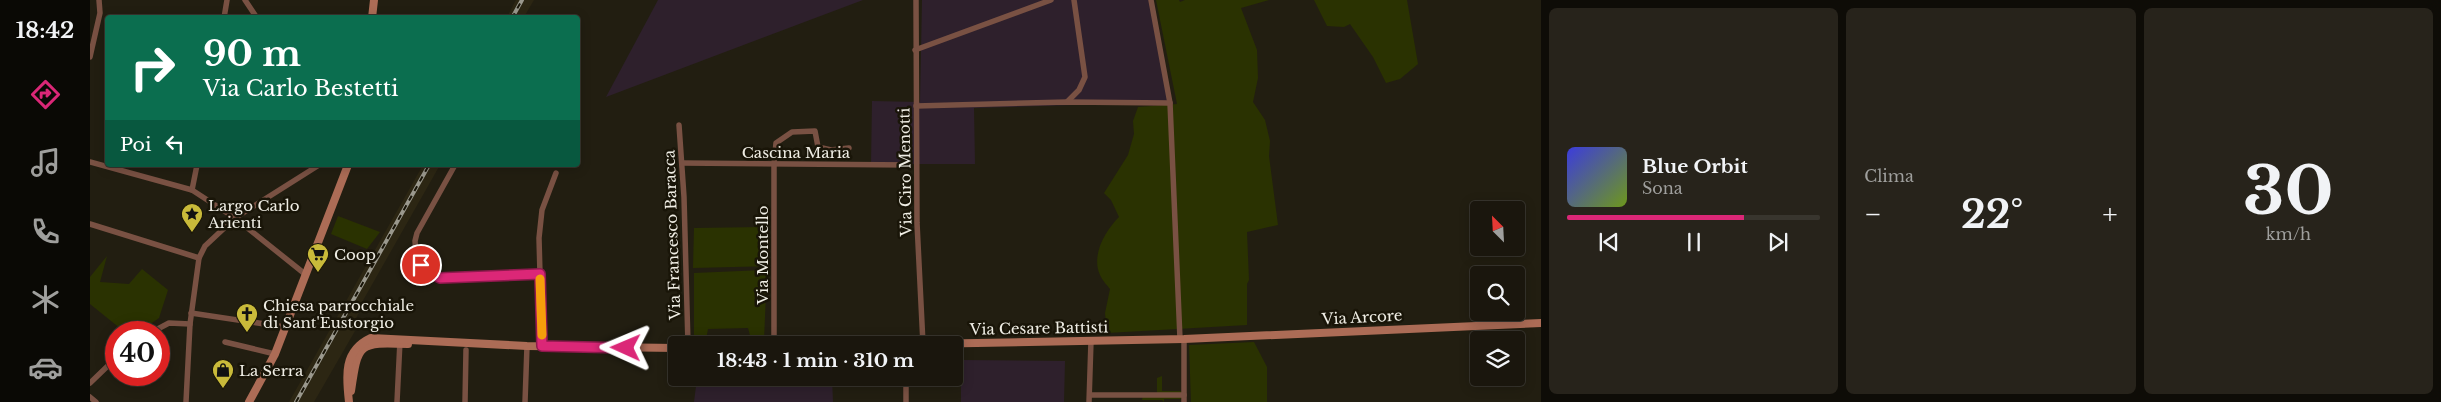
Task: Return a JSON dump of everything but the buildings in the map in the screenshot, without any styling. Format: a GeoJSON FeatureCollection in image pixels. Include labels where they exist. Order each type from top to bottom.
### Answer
{"type":"FeatureCollection","features":[{"type":"Feature","properties":{"kind":"street"},"geometry":{"type":"LineString","coordinates":[[90,57],[100,13],[99,0]]}},
{"type":"Feature","properties":{"kind":"street"},"geometry":{"type":"LineString","coordinates":[[225,15],[228,0]]}},
{"type":"Feature","properties":{"kind":"street"},"geometry":{"type":"LineString","coordinates":[[245,0],[255,15]]}},
{"type":"Feature","properties":{"kind":"street"},"geometry":{"type":"LineString","coordinates":[[372,15],[374,0]]}},
{"type":"Feature","properties":{"kind":"street","name":"Via Ciro Menotti"},"geometry":{"type":"LineString","coordinates":[[916,0],[917,222],[922,336]]}},
{"type":"Feature","properties":{"kind":"street"},"geometry":{"type":"LineString","coordinates":[[915,50],[1051,0]]}},
{"type":"Feature","properties":{"kind":"street"},"geometry":{"type":"LineString","coordinates":[[1067,102],[1078,90],[1085,77],[1074,0]]}},
{"type":"Feature","properties":{"kind":"street"},"geometry":{"type":"LineString","coordinates":[[1151,0],[1170,104],[1184,402]]}},
{"type":"Feature","properties":{"kind":"street"},"geometry":{"type":"LineString","coordinates":[[916,106],[1067,102],[1170,104]]}},
{"type":"Feature","properties":{"kind":"street","name":"Via Francesco Baracca"},"geometry":{"type":"LineString","coordinates":[[679,125],[688,336]]}},
{"type":"Feature","properties":{"kind":"street","name":"Via Montello"},"geometry":{"type":"LineString","coordinates":[[774,336],[774,164],[776,143],[792,132],[815,131],[818,147],[831,150],[849,148]]}},
{"type":"Feature","properties":{"kind":"street"},"geometry":{"type":"LineString","coordinates":[[90,162],[105,166]]}},
{"type":"Feature","properties":{"kind":"street","name":"Cascina Maria"},"geometry":{"type":"LineString","coordinates":[[682,163],[910,165]]}},
{"type":"Feature","properties":{"kind":"street"},"geometry":{"type":"LineString","coordinates":[[108,167],[192,190],[235,218],[304,274]]}},
{"type":"Feature","properties":{"kind":"street"},"geometry":{"type":"LineString","coordinates":[[192,190],[196,167]]}},
{"type":"Feature","properties":{"kind":"street"},"geometry":{"type":"LineString","coordinates":[[186,402],[191,313],[199,258],[205,246],[235,218],[317,167]]}},
{"type":"Feature","properties":{"kind":"street"},"geometry":{"type":"LineString","coordinates":[[250,402],[275,354],[304,274],[347,167]]}},
{"type":"Feature","properties":{"kind":"street"},"geometry":{"type":"LineString","coordinates":[[431,276],[425,281],[419,280],[415,273],[417,268],[414,241],[455,167]]}},
{"type":"Feature","properties":{"kind":"street"},"geometry":{"type":"LineString","coordinates":[[542,346],[539,238],[542,210],[556,174]]}},
{"type":"Feature","properties":{"kind":"street"},"geometry":{"type":"LineString","coordinates":[[90,224],[199,258]]}},
{"type":"Feature","properties":{"kind":"street"},"geometry":{"type":"LineString","coordinates":[[416,252],[424,264],[430,267],[431,276]]}},
{"type":"Feature","properties":{"kind":"street"},"geometry":{"type":"LineString","coordinates":[[417,268],[424,264]]}},
{"type":"Feature","properties":{"kind":"street"},"geometry":{"type":"LineString","coordinates":[[431,276],[440,278],[540,274]]}},
{"type":"Feature","properties":{"kind":"street"},"geometry":{"type":"LineString","coordinates":[[191,313],[285,327]]}},
{"type":"Feature","properties":{"kind":"street","name":"Via Arcore"},"geometry":{"type":"LineString","coordinates":[[1182,339],[1541,323]]}},
{"type":"Feature","properties":{"kind":"street"},"geometry":{"type":"LineString","coordinates":[[170,324],[190,324]]}},
{"type":"Feature","properties":{"kind":"street"},"geometry":{"type":"LineString","coordinates":[[349,402],[347,363],[352,351],[380,337],[400,342],[668,348]]}},
{"type":"Feature","properties":{"kind":"street","name":"Via Cesare Battisti"},"geometry":{"type":"LineString","coordinates":[[963,343],[1182,339]]}},
{"type":"Feature","properties":{"kind":"street"},"geometry":{"type":"LineString","coordinates":[[1091,341],[1090,399],[1135,395],[1184,395]]}},
{"type":"Feature","properties":{"kind":"street"},"geometry":{"type":"LineString","coordinates":[[225,342],[275,354]]}},
{"type":"Feature","properties":{"kind":"street"},"geometry":{"type":"LineString","coordinates":[[397,402],[400,342]]}},
{"type":"Feature","properties":{"kind":"street"},"geometry":{"type":"LineString","coordinates":[[525,402],[527,346]]}},
{"type":"Feature","properties":{"kind":"street"},"geometry":{"type":"LineString","coordinates":[[465,402],[466,350]]}},
{"type":"Feature","properties":{"kind":"street"},"geometry":{"type":"LineString","coordinates":[[90,383],[105,369]]}},
{"type":"Feature","properties":{"kind":"street"},"geometry":{"type":"LineString","coordinates":[[906,386],[906,402]]}},
{"type":"Feature","properties":{"kind":"street"},"geometry":{"type":"LineString","coordinates":[[1135,395],[1135,402]]}},
{"type":"Feature","properties":{"kind":"street"},"geometry":{"type":"LineString","coordinates":[[90,397],[96,402]]}},
{"type":"Feature","properties":{"kind":"shaded area"},"geometry":{"type":"Polygon","coordinates":[[[516,0],[534,0],[525,15],[508,15],[516,0]]]}},
{"type":"Feature","properties":{"kind":"shaded area"},"geometry":{"type":"Polygon","coordinates":[[[658,0],[863,0],[606,97],[658,0]]]}},
{"type":"Feature","properties":{"kind":"shaded area"},"geometry":{"type":"Polygon","coordinates":[[[922,0],[1153,0],[1172,102],[974,108],[975,164],[871,164],[872,101],[920,102],[922,0]]]}},
{"type":"Feature","properties":{"kind":"shaded area"},"geometry":{"type":"Polygon","coordinates":[[[422,167],[439,167],[361,304],[363,305],[350,330],[355,331],[314,402],[289,402],[422,167]]]}},
{"type":"Feature","properties":{"kind":"shaded area"},"geometry":{"type":"Polygon","coordinates":[[[963,360],[1065,361],[1064,402],[961,402],[963,360]]]}},
{"type":"Feature","properties":{"kind":"shaded area"},"geometry":{"type":"Polygon","coordinates":[[[696,386],[832,386],[833,402],[694,402],[696,386]]]}},
{"type":"Feature","properties":{"kind":"green space"},"geometry":{"type":"Polygon","coordinates":[[[1156,0],[1179,0],[1180,2],[1185,0],[1269,0],[1241,8],[1257,50],[1258,78],[1253,102],[1265,120],[1270,141],[1269,156],[1278,225],[1247,232],[1249,280],[1247,284],[1247,325],[1107,333],[1105,313],[1110,289],[1100,275],[1097,259],[1104,236],[1119,217],[1111,200],[1104,193],[1128,155],[1134,134],[1133,121],[1138,107],[1177,104],[1156,0]]]}},
{"type":"Feature","properties":{"kind":"green space"},"geometry":{"type":"Polygon","coordinates":[[[1314,0],[1407,0],[1418,64],[1400,79],[1386,83],[1373,57],[1350,24],[1344,27],[1327,26],[1314,0]]]}},
{"type":"Feature","properties":{"kind":"green space"},"geometry":{"type":"Polygon","coordinates":[[[338,216],[380,232],[367,249],[331,234],[338,216]]]}},
{"type":"Feature","properties":{"kind":"green space"},"geometry":{"type":"Polygon","coordinates":[[[767,227],[769,266],[693,268],[694,228],[767,227]]]}},
{"type":"Feature","properties":{"kind":"green space"},"geometry":{"type":"Polygon","coordinates":[[[107,256],[100,282],[129,284],[142,269],[168,290],[159,318],[155,321],[111,321],[90,304],[90,277],[107,256]]]}},
{"type":"Feature","properties":{"kind":"green space"},"geometry":{"type":"Polygon","coordinates":[[[767,270],[764,336],[750,336],[748,328],[708,329],[707,336],[694,336],[694,273],[767,270]]]}},
{"type":"Feature","properties":{"kind":"green space"},"geometry":{"type":"Polygon","coordinates":[[[1254,342],[1267,367],[1267,402],[1191,402],[1189,345],[1254,342]]]}},
{"type":"Feature","properties":{"kind":"green space"},"geometry":{"type":"Polygon","coordinates":[[[1162,376],[1162,391],[1181,391],[1181,399],[1164,399],[1164,402],[1162,400],[1142,400],[1143,395],[1157,395],[1157,378],[1162,376]]]}},
{"type":"Feature","properties":{"kind":"railway"},"geometry":{"type":"LineString","coordinates":[[514,15],[522,0]]}},
{"type":"Feature","properties":{"kind":"railway"},"geometry":{"type":"LineString","coordinates":[[296,402],[428,167]]}},
{"type":"Feature","properties":{"kind":"slow traffic"},"geometry":{"type":"LineString","coordinates":[[540,279],[542,335]]}},
{"type":"Feature","properties":{"kind":"place","name":"Largo Carlo Arienti"},"geometry":{"type":"Point","coordinates":[192,233]}},
{"type":"Feature","properties":{"kind":"place","name":"Coop"},"geometry":{"type":"Point","coordinates":[318,273]}},
{"type":"Feature","properties":{"kind":"place","name":"Chiesa parrocchiale di Sant'Eustorgio"},"geometry":{"type":"Point","coordinates":[247,333]}},
{"type":"Feature","properties":{"kind":"place","name":"La Serra"},"geometry":{"type":"Point","coordinates":[223,389]}},
{"type":"Feature","properties":{"kind":"route"},"geometry":{"type":"LineString","coordinates":[[421,265],[429,266],[432,269],[432,274],[440,278],[540,274],[542,346],[626,348]]}}]}
